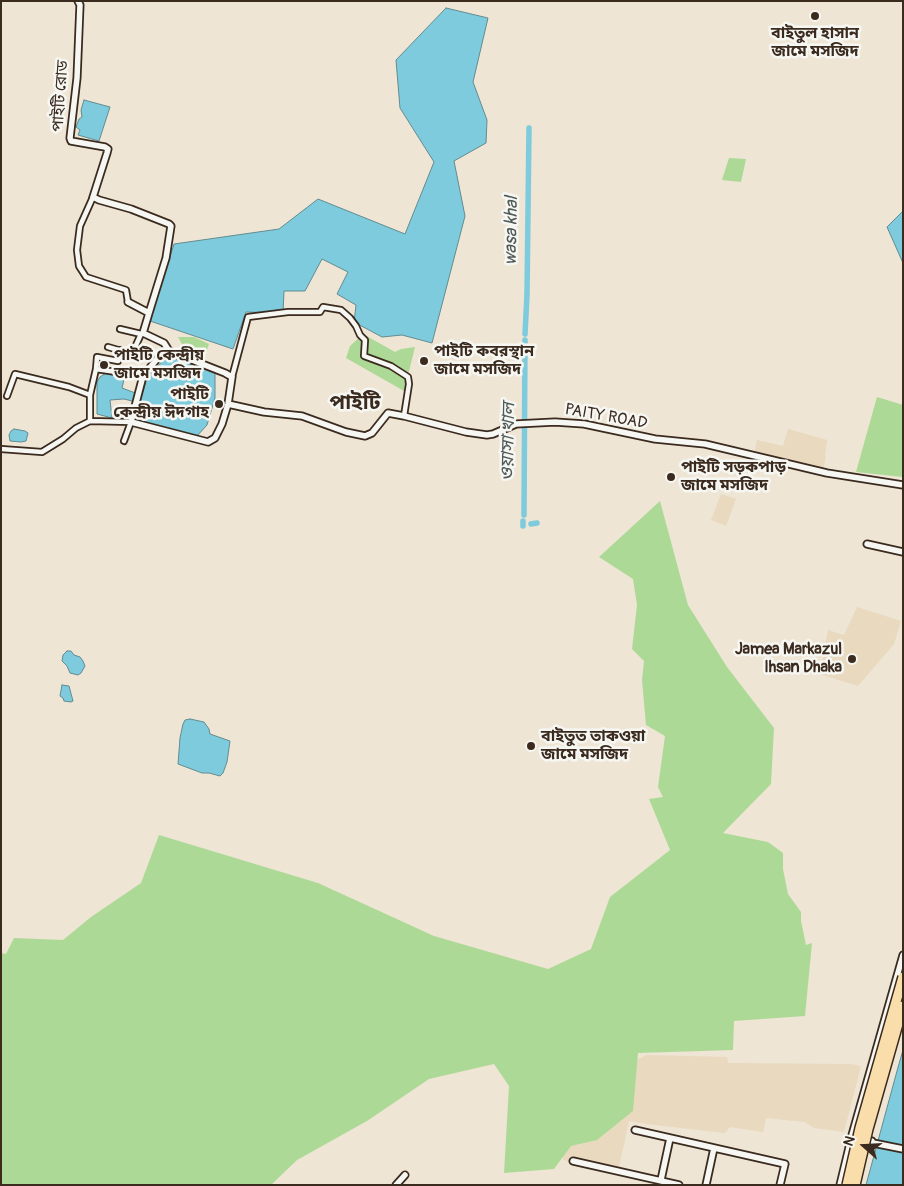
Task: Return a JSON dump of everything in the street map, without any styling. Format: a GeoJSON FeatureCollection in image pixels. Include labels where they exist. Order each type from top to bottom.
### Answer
{"type":"FeatureCollection","features":[{"type":"Feature","properties":{"kind":"main road"},"geometry":{"type":"LineString","coordinates":[[847,1185],[860,1128],[903,977]]}},
{"type":"Feature","properties":{"kind":"main road"},"geometry":{"type":"LineString","coordinates":[[855,1185],[868,1129],[903,1006]]}},
{"type":"Feature","properties":{"kind":"street","name":"পাইটি রোড"},"geometry":{"type":"LineString","coordinates":[[78,1],[80,5],[77,78],[70,138],[71,141],[106,147],[108,149],[93,197]]}},
{"type":"Feature","properties":{"kind":"street"},"geometry":{"type":"LineString","coordinates":[[108,347],[132,354],[142,334],[149,313],[166,258],[171,226],[131,209],[93,197],[80,226],[77,250],[79,266],[86,277],[126,290],[128,302],[149,313]]}},
{"type":"Feature","properties":{"kind":"street"},"geometry":{"type":"LineString","coordinates":[[1,449],[42,452],[76,428],[90,421],[131,422],[208,442],[215,438],[222,424],[248,317],[288,312],[320,312],[323,307],[341,310],[350,318],[365,340],[364,356],[390,366],[408,377],[409,384],[404,416]]}},
{"type":"Feature","properties":{"kind":"street"},"geometry":{"type":"LineString","coordinates":[[120,328],[164,343],[169,351],[232,377]]}},
{"type":"Feature","properties":{"kind":"street"},"geometry":{"type":"LineString","coordinates":[[90,421],[90,395],[97,357],[118,361],[120,350]]}},
{"type":"Feature","properties":{"kind":"street"},"geometry":{"type":"LineString","coordinates":[[124,441],[143,376],[157,358],[169,351]]}},
{"type":"Feature","properties":{"kind":"street"},"geometry":{"type":"LineString","coordinates":[[96,369],[143,376]]}},
{"type":"Feature","properties":{"kind":"street"},"geometry":{"type":"LineString","coordinates":[[7,396],[15,374],[69,387],[90,395]]}},
{"type":"Feature","properties":{"kind":"street","name":"PAITY ROAD"},"geometry":{"type":"LineString","coordinates":[[228,404],[264,412],[302,416],[346,432],[365,436],[372,433],[388,413],[466,432],[487,435],[516,424],[554,422],[584,424],[655,439],[705,444],[827,473],[903,485]]}},
{"type":"Feature","properties":{"kind":"street"},"geometry":{"type":"LineString","coordinates":[[866,544],[903,552]]}},
{"type":"Feature","properties":{"kind":"street"},"geometry":{"type":"LineString","coordinates":[[840,1185],[903,955]]}},
{"type":"Feature","properties":{"kind":"street"},"geometry":{"type":"LineString","coordinates":[[635,1130],[785,1164],[780,1185]]}},
{"type":"Feature","properties":{"kind":"street"},"geometry":{"type":"LineString","coordinates":[[661,1180],[670,1138]]}},
{"type":"Feature","properties":{"kind":"street"},"geometry":{"type":"LineString","coordinates":[[852,1138],[872,1140],[874,1143],[903,1149]]}},
{"type":"Feature","properties":{"kind":"street"},"geometry":{"type":"LineString","coordinates":[[706,1185],[714,1148]]}},
{"type":"Feature","properties":{"kind":"street"},"geometry":{"type":"LineString","coordinates":[[573,1161],[679,1185]]}},
{"type":"Feature","properties":{"kind":"street"},"geometry":{"type":"LineString","coordinates":[[396,1185],[405,1175]]}},
{"type":"Feature","properties":{"kind":"shaded area"},"geometry":{"type":"Polygon","coordinates":[[[788,429],[827,440],[823,470],[754,454],[757,440],[783,446],[788,429]]]}},
{"type":"Feature","properties":{"kind":"shaded area"},"geometry":{"type":"Polygon","coordinates":[[[721,494],[736,499],[726,526],[711,520],[721,494]]]}},
{"type":"Feature","properties":{"kind":"shaded area","name":"Jamea Markazul Ihsan Dhaka"},"geometry":{"type":"Polygon","coordinates":[[[857,607],[901,621],[894,644],[858,686],[820,674],[828,630],[844,635],[857,607]]]}},
{"type":"Feature","properties":{"kind":"shaded area"},"geometry":{"type":"Polygon","coordinates":[[[647,1055],[727,1057],[728,1063],[851,1064],[861,1066],[844,1132],[814,1128],[805,1122],[766,1118],[763,1132],[730,1127],[725,1133],[629,1121],[618,1172],[563,1160],[565,1131],[579,1087],[647,1055]]]}},
{"type":"Feature","properties":{"kind":"green space"},"geometry":{"type":"Polygon","coordinates":[[[729,158],[746,159],[741,182],[722,180],[729,158]]]}},
{"type":"Feature","properties":{"kind":"green space"},"geometry":{"type":"Polygon","coordinates":[[[363,334],[395,352],[415,347],[404,391],[346,358],[350,346],[363,334]]]}},
{"type":"Feature","properties":{"kind":"green space"},"geometry":{"type":"Polygon","coordinates":[[[178,337],[194,337],[209,344],[206,353],[182,344],[178,337]]]}},
{"type":"Feature","properties":{"kind":"green space"},"geometry":{"type":"Polygon","coordinates":[[[877,397],[903,405],[903,477],[856,472],[877,397]]]}},
{"type":"Feature","properties":{"kind":"green space"},"geometry":{"type":"Polygon","coordinates":[[[660,501],[688,605],[727,667],[774,728],[771,784],[723,833],[768,842],[783,853],[783,869],[788,894],[801,912],[806,945],[812,943],[805,1016],[734,1021],[733,1050],[638,1053],[633,1111],[597,1140],[571,1146],[554,1169],[504,1173],[509,1086],[494,1064],[429,1079],[367,1121],[297,1160],[271,1185],[1,1185],[1,953],[6,954],[14,938],[63,940],[91,917],[141,883],[159,835],[318,883],[434,936],[548,969],[591,949],[610,897],[670,850],[649,799],[663,797],[658,787],[665,736],[646,725],[642,680],[644,661],[632,649],[637,605],[633,579],[599,557],[660,501]]]}},
{"type":"Feature","properties":{"kind":"water"},"geometry":{"type":"Polygon","coordinates":[[[446,8],[488,18],[473,82],[487,120],[486,143],[454,161],[465,216],[432,343],[402,335],[382,337],[354,322],[356,305],[337,294],[348,272],[322,259],[305,291],[284,291],[283,313],[246,312],[233,349],[150,321],[174,244],[279,229],[318,199],[405,234],[434,162],[400,108],[396,60],[446,8]]]}},
{"type":"Feature","properties":{"kind":"water"},"geometry":{"type":"Polygon","coordinates":[[[84,100],[110,107],[99,141],[78,135],[80,130],[76,127],[79,119],[82,117],[81,110],[84,100]]]}},
{"type":"Feature","properties":{"kind":"water"},"geometry":{"type":"Polygon","coordinates":[[[903,211],[903,263],[887,227],[903,211]]]}},
{"type":"Feature","properties":{"kind":"water"},"geometry":{"type":"Polygon","coordinates":[[[167,356],[215,373],[215,398],[207,425],[197,436],[136,421],[147,378],[167,356]]]}},
{"type":"Feature","properties":{"kind":"water"},"geometry":{"type":"Polygon","coordinates":[[[106,373],[120,377],[124,380],[122,388],[138,394],[136,402],[124,399],[110,400],[112,418],[97,414],[97,382],[106,373]]]}},
{"type":"Feature","properties":{"kind":"water"},"geometry":{"type":"Polygon","coordinates":[[[14,429],[28,433],[26,441],[10,441],[9,435],[14,429]]]}},
{"type":"Feature","properties":{"kind":"water"},"geometry":{"type":"Polygon","coordinates":[[[67,651],[71,651],[83,661],[85,666],[78,675],[70,673],[62,661],[63,655],[67,651]]]}},
{"type":"Feature","properties":{"kind":"water"},"geometry":{"type":"Polygon","coordinates":[[[62,685],[69,686],[73,701],[64,701],[60,696],[62,685]]]}},
{"type":"Feature","properties":{"kind":"water"},"geometry":{"type":"Polygon","coordinates":[[[190,719],[204,722],[210,734],[230,741],[227,762],[220,776],[202,773],[178,764],[183,724],[185,720],[190,719]]]}},
{"type":"Feature","properties":{"kind":"water"},"geometry":{"type":"Polygon","coordinates":[[[903,1050],[903,1185],[866,1185],[897,1071],[903,1050]]]}},
{"type":"Feature","properties":{"kind":"waterway","name":"wasa khal"},"geometry":{"type":"LineString","coordinates":[[525,334],[529,128]]}},
{"type":"Feature","properties":{"kind":"waterway","name":"ওয়াসা খাল"},"geometry":{"type":"LineString","coordinates":[[524,515],[525,340]]}},
{"type":"Feature","properties":{"kind":"waterway","name":"wasa khal"},"geometry":{"type":"LineString","coordinates":[[523,521],[523,526]]}},
{"type":"Feature","properties":{"kind":"waterway","name":"wasa khal"},"geometry":{"type":"LineString","coordinates":[[531,524],[537,523]]}},
{"type":"Feature","properties":{"kind":"place","name":"বাইতুল হাসান জামে মসজিদ"},"geometry":{"type":"Point","coordinates":[815,16]}},
{"type":"Feature","properties":{"kind":"place","name":"পাইটি কবরস্থান জামে মসজিদ"},"geometry":{"type":"Point","coordinates":[424,361]}},
{"type":"Feature","properties":{"kind":"place","name":"পাইটি কেন্দ্রীয় জামে মসজিদ"},"geometry":{"type":"Point","coordinates":[104,365]}},
{"type":"Feature","properties":{"kind":"place","name":"পাইটি কেন্দ্রীয় ঈদগাহ"},"geometry":{"type":"Point","coordinates":[219,404]}},
{"type":"Feature","properties":{"kind":"place","name":"পাইটি সড়কপাড় জামে মসজিদ"},"geometry":{"type":"Point","coordinates":[671,477]}},
{"type":"Feature","properties":{"kind":"place","name":"Jamea Markazul Ihsan Dhaka"},"geometry":{"type":"Point","coordinates":[852,659]}},
{"type":"Feature","properties":{"kind":"place","name":"বাইতুত তাকওয়া জামে মসজিদ"},"geometry":{"type":"Point","coordinates":[531,746]}},
{"type":"Feature","properties":{"kind":"district","name":"পাইটি"},"geometry":{"type":"Point","coordinates":[355,404]}}]}
